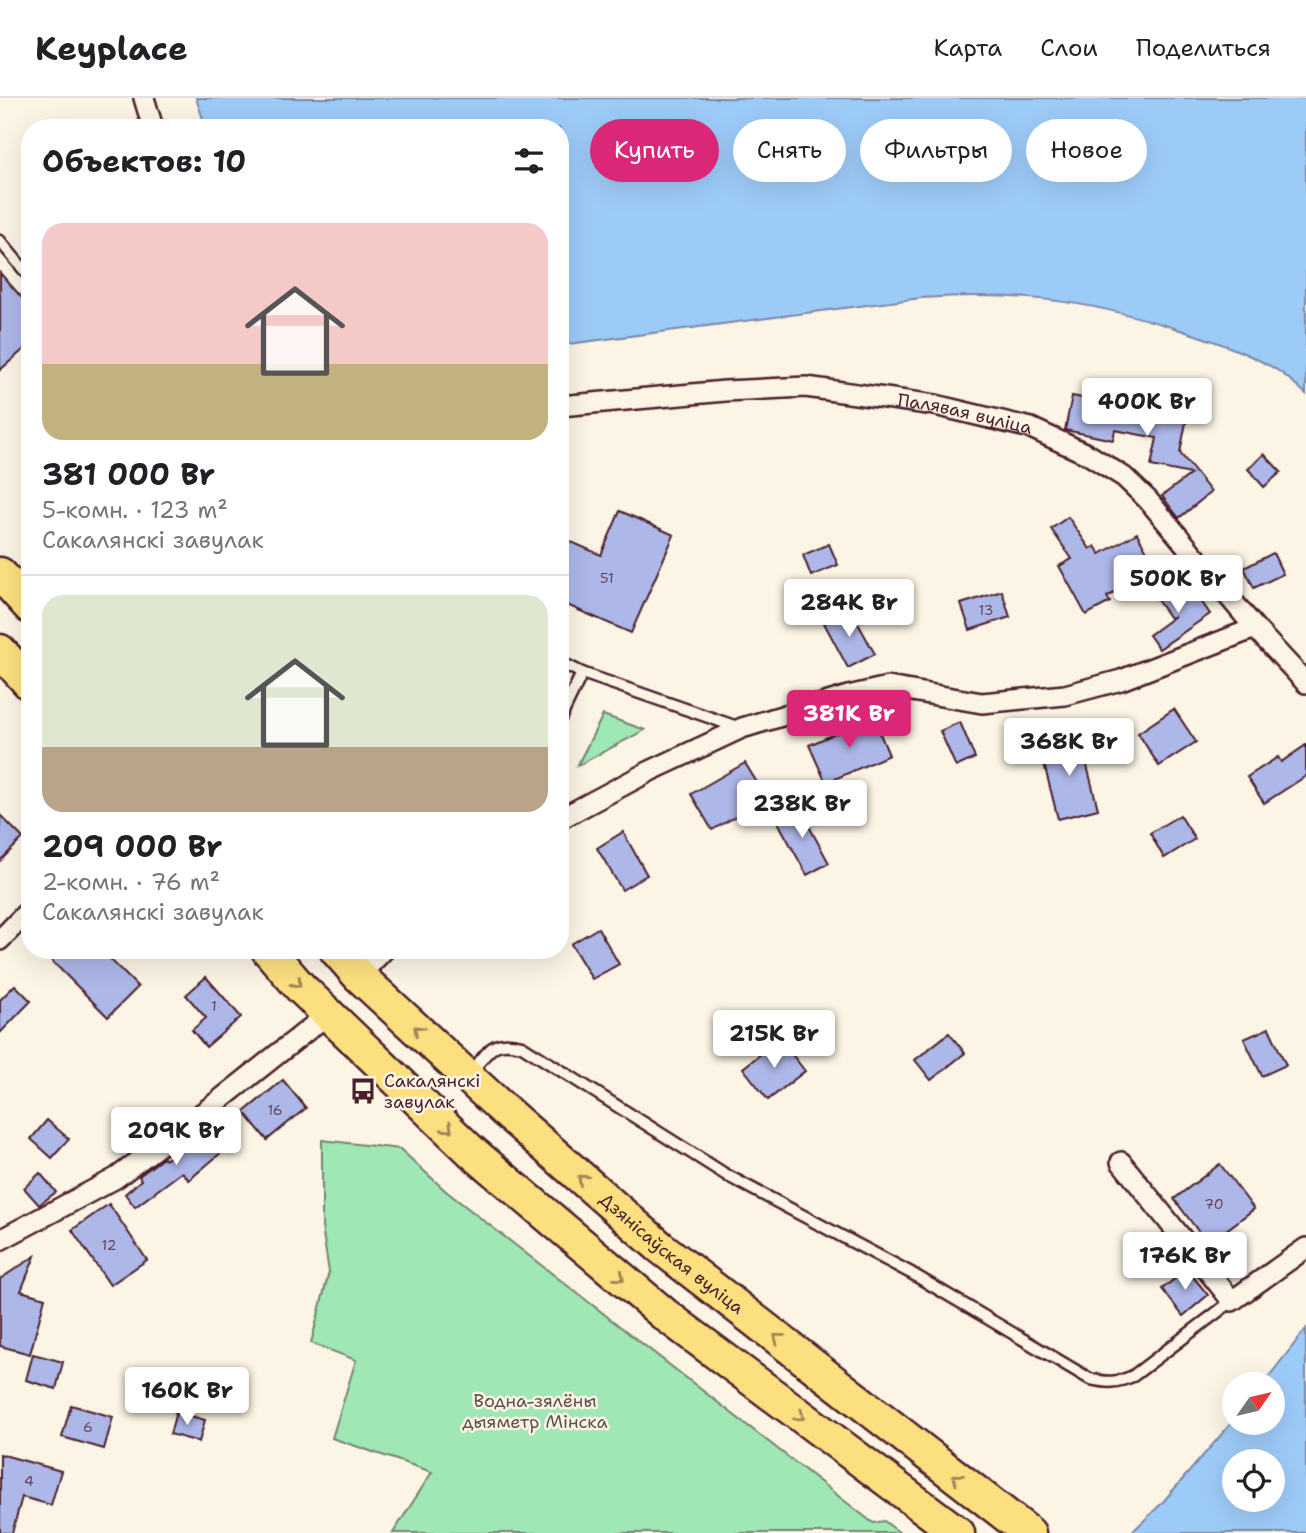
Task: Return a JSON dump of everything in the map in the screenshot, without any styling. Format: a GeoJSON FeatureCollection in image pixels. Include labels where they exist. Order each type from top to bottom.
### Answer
{"type":"FeatureCollection","features":[{"type":"Feature","properties":{"kind":"main road"},"geometry":{"type":"LineString","coordinates":[[0,574],[21,597]]}},
{"type":"Feature","properties":{"kind":"main road"},"geometry":{"type":"LineString","coordinates":[[0,651],[21,674]]}},
{"type":"Feature","properties":{"kind":"main road"},"geometry":{"type":"LineString","coordinates":[[276,959],[328,1014],[471,1151],[664,1314],[958,1533]]}},
{"type":"Feature","properties":{"kind":"main road","name":"Дзянісаўская вуліца"},"geometry":{"type":"LineString","coordinates":[[344,959],[506,1112],[660,1247],[1020,1526]]}},
{"type":"Feature","properties":{"kind":"street"},"geometry":{"type":"LineString","coordinates":[[145,98],[151,119]]}},
{"type":"Feature","properties":{"kind":"street","name":"Палявая вуліца"},"geometry":{"type":"LineString","coordinates":[[569,404],[806,387],[935,405],[1031,428],[1089,455],[1124,477],[1148,500],[1255,628],[1306,682]]}},
{"type":"Feature","properties":{"kind":"street"},"geometry":{"type":"LineString","coordinates":[[569,814],[650,771],[743,728],[848,696],[888,687],[982,703],[1065,695],[1121,680],[1255,628]]}},
{"type":"Feature","properties":{"kind":"street"},"geometry":{"type":"LineString","coordinates":[[0,940],[21,918]]}},
{"type":"Feature","properties":{"kind":"street"},"geometry":{"type":"LineString","coordinates":[[359,975],[375,959]]}},
{"type":"Feature","properties":{"kind":"street"},"geometry":{"type":"LineString","coordinates":[[0,1240],[116,1178],[328,1014]]}},
{"type":"Feature","properties":{"kind":"street"},"geometry":{"type":"LineString","coordinates":[[1121,1162],[1232,1301],[1306,1248]]}},
{"type":"Feature","properties":{"kind":"lane"},"geometry":{"type":"LineString","coordinates":[[0,241],[21,266]]}},
{"type":"Feature","properties":{"kind":"lane"},"geometry":{"type":"LineString","coordinates":[[569,666],[743,728]]}},
{"type":"Feature","properties":{"kind":"lane"},"geometry":{"type":"LineString","coordinates":[[569,700],[582,673]]}},
{"type":"Feature","properties":{"kind":"lane"},"geometry":{"type":"LineString","coordinates":[[468,1076],[496,1044],[507,1042],[522,1046],[728,1176],[911,1273],[1090,1379],[1108,1383],[1122,1382],[1133,1377],[1232,1301]]}},
{"type":"Feature","properties":{"kind":"green space"},"geometry":{"type":"Polygon","coordinates":[[[603,715],[645,730],[577,766],[603,715]]]}},
{"type":"Feature","properties":{"kind":"green space","name":"Водна-зялёны дыяметр Мінска"},"geometry":{"type":"Polygon","coordinates":[[[322,1140],[400,1149],[447,1192],[873,1523],[884,1521],[900,1533],[393,1533],[432,1472],[332,1438],[356,1360],[311,1343],[329,1272],[322,1227],[322,1140]]]}},
{"type":"Feature","properties":{"kind":"water"},"geometry":{"type":"Polygon","coordinates":[[[196,98],[1306,98],[1306,394],[1265,363],[1200,337],[1110,310],[1018,297],[921,298],[569,344],[569,119],[203,119],[196,98]]]}},
{"type":"Feature","properties":{"kind":"water"},"geometry":{"type":"Polygon","coordinates":[[[1306,1329],[1306,1533],[1131,1533],[1162,1503],[1222,1434],[1285,1435],[1285,1372],[1272,1372],[1306,1329]]]}},
{"type":"Feature","properties":{"kind":"building"},"geometry":{"type":"Polygon","coordinates":[[[0,273],[21,297],[21,352],[0,370],[0,273]]]}},
{"type":"Feature","properties":{"kind":"building"},"geometry":{"type":"Polygon","coordinates":[[[1167,387],[1192,392],[1180,453],[1211,492],[1179,518],[1162,496],[1191,474],[1151,466],[1157,438],[1115,430],[1113,440],[1065,430],[1072,396],[1162,414],[1167,387]]]}},
{"type":"Feature","properties":{"kind":"building"},"geometry":{"type":"Polygon","coordinates":[[[1264,454],[1281,472],[1264,487],[1248,469],[1264,454]]]}},
{"type":"Feature","properties":{"kind":"building"},"geometry":{"type":"Polygon","coordinates":[[[620,511],[674,535],[631,633],[569,606],[569,541],[601,555],[620,511]]]}},
{"type":"Feature","properties":{"kind":"building"},"geometry":{"type":"Polygon","coordinates":[[[1068,517],[1090,549],[1095,546],[1100,554],[1137,533],[1157,570],[1107,597],[1110,602],[1086,615],[1059,566],[1072,559],[1051,529],[1068,517]]]}},
{"type":"Feature","properties":{"kind":"building"},"geometry":{"type":"Polygon","coordinates":[[[829,544],[838,565],[811,576],[803,555],[829,544]]]}},
{"type":"Feature","properties":{"kind":"building"},"geometry":{"type":"Polygon","coordinates":[[[1273,553],[1283,574],[1254,588],[1244,568],[1273,553]]]}},
{"type":"Feature","properties":{"kind":"building"},"geometry":{"type":"Polygon","coordinates":[[[1181,583],[1194,601],[1199,598],[1210,614],[1159,649],[1149,635],[1175,616],[1170,618],[1157,600],[1181,583]]]}},
{"type":"Feature","properties":{"kind":"building"},"geometry":{"type":"Polygon","coordinates":[[[1002,591],[1010,617],[970,630],[961,604],[1002,591]]]}},
{"type":"Feature","properties":{"kind":"building"},"geometry":{"type":"Polygon","coordinates":[[[850,609],[875,654],[848,668],[824,623],[850,609]]]}},
{"type":"Feature","properties":{"kind":"building"},"geometry":{"type":"Polygon","coordinates":[[[1174,709],[1196,742],[1159,766],[1138,733],[1174,709]]]}},
{"type":"Feature","properties":{"kind":"building"},"geometry":{"type":"Polygon","coordinates":[[[873,717],[889,755],[826,783],[809,745],[873,717]]]}},
{"type":"Feature","properties":{"kind":"building"},"geometry":{"type":"Polygon","coordinates":[[[960,722],[975,758],[956,767],[940,731],[960,722]]]}},
{"type":"Feature","properties":{"kind":"building"},"geometry":{"type":"Polygon","coordinates":[[[1080,738],[1098,809],[1058,819],[1040,748],[1080,738]]]}},
{"type":"Feature","properties":{"kind":"building"},"geometry":{"type":"Polygon","coordinates":[[[1306,745],[1306,776],[1264,803],[1247,777],[1278,757],[1281,762],[1306,745]]]}},
{"type":"Feature","properties":{"kind":"building"},"geometry":{"type":"Polygon","coordinates":[[[745,763],[767,799],[712,830],[691,794],[745,763]]]}},
{"type":"Feature","properties":{"kind":"building"},"geometry":{"type":"Polygon","coordinates":[[[797,804],[829,863],[807,875],[775,817],[797,804]]]}},
{"type":"Feature","properties":{"kind":"building"},"geometry":{"type":"Polygon","coordinates":[[[0,815],[21,836],[21,840],[0,861],[0,815]]]}},
{"type":"Feature","properties":{"kind":"building"},"geometry":{"type":"Polygon","coordinates":[[[1180,815],[1195,839],[1164,858],[1150,833],[1180,815]]]}},
{"type":"Feature","properties":{"kind":"building"},"geometry":{"type":"Polygon","coordinates":[[[623,832],[647,875],[622,890],[597,848],[623,832]]]}},
{"type":"Feature","properties":{"kind":"building"},"geometry":{"type":"Polygon","coordinates":[[[598,928],[619,964],[592,979],[571,944],[598,928]]]}},
{"type":"Feature","properties":{"kind":"building"},"geometry":{"type":"Polygon","coordinates":[[[50,959],[110,959],[138,987],[108,1017],[50,959]]]}},
{"type":"Feature","properties":{"kind":"building"},"geometry":{"type":"Polygon","coordinates":[[[206,977],[241,1017],[206,1047],[192,1030],[206,1018],[186,995],[206,977]]]}},
{"type":"Feature","properties":{"kind":"building"},"geometry":{"type":"Polygon","coordinates":[[[15,985],[31,1001],[0,1033],[0,1000],[15,985]]]}},
{"type":"Feature","properties":{"kind":"building"},"geometry":{"type":"Polygon","coordinates":[[[1269,1028],[1286,1065],[1262,1076],[1244,1039],[1269,1028]]]}},
{"type":"Feature","properties":{"kind":"building"},"geometry":{"type":"Polygon","coordinates":[[[949,1033],[965,1053],[931,1080],[915,1060],[949,1033]]]}},
{"type":"Feature","properties":{"kind":"building"},"geometry":{"type":"Polygon","coordinates":[[[780,1039],[805,1071],[768,1100],[743,1068],[780,1039]]]}},
{"type":"Feature","properties":{"kind":"building"},"geometry":{"type":"Polygon","coordinates":[[[283,1080],[306,1108],[267,1140],[244,1112],[283,1080]]]}},
{"type":"Feature","properties":{"kind":"building"},"geometry":{"type":"Polygon","coordinates":[[[47,1120],[69,1139],[52,1158],[31,1139],[47,1120]]]}},
{"type":"Feature","properties":{"kind":"building"},"geometry":{"type":"Polygon","coordinates":[[[202,1129],[222,1152],[189,1180],[182,1172],[135,1207],[125,1194],[141,1180],[139,1176],[163,1158],[165,1160],[202,1129]]]}},
{"type":"Feature","properties":{"kind":"building"},"geometry":{"type":"Polygon","coordinates":[[[1220,1164],[1254,1209],[1208,1244],[1174,1199],[1220,1164]]]}},
{"type":"Feature","properties":{"kind":"building"},"geometry":{"type":"Polygon","coordinates":[[[40,1173],[56,1192],[39,1205],[24,1188],[40,1173]]]}},
{"type":"Feature","properties":{"kind":"building"},"geometry":{"type":"Polygon","coordinates":[[[109,1204],[147,1260],[110,1285],[72,1230],[109,1204]]]}},
{"type":"Feature","properties":{"kind":"building"},"geometry":{"type":"Polygon","coordinates":[[[35,1256],[21,1291],[45,1298],[30,1354],[0,1346],[0,1279],[35,1256]]]}},
{"type":"Feature","properties":{"kind":"building"},"geometry":{"type":"Polygon","coordinates":[[[1187,1269],[1208,1295],[1183,1316],[1162,1289],[1187,1269]]]}},
{"type":"Feature","properties":{"kind":"building"},"geometry":{"type":"Polygon","coordinates":[[[33,1354],[63,1362],[56,1389],[26,1380],[33,1354]]]}},
{"type":"Feature","properties":{"kind":"building"},"geometry":{"type":"Polygon","coordinates":[[[71,1405],[113,1417],[104,1449],[62,1437],[71,1405]]]}},
{"type":"Feature","properties":{"kind":"building"},"geometry":{"type":"Polygon","coordinates":[[[176,1412],[205,1420],[199,1442],[170,1434],[176,1412]]]}},
{"type":"Feature","properties":{"kind":"building"},"geometry":{"type":"Polygon","coordinates":[[[0,1454],[61,1471],[51,1505],[22,1497],[12,1533],[0,1533],[0,1454]]]}},
{"type":"Feature","properties":{"kind":"place","name":"Сакалянскі завулак"},"geometry":{"type":"Point","coordinates":[363,1091]}}]}
